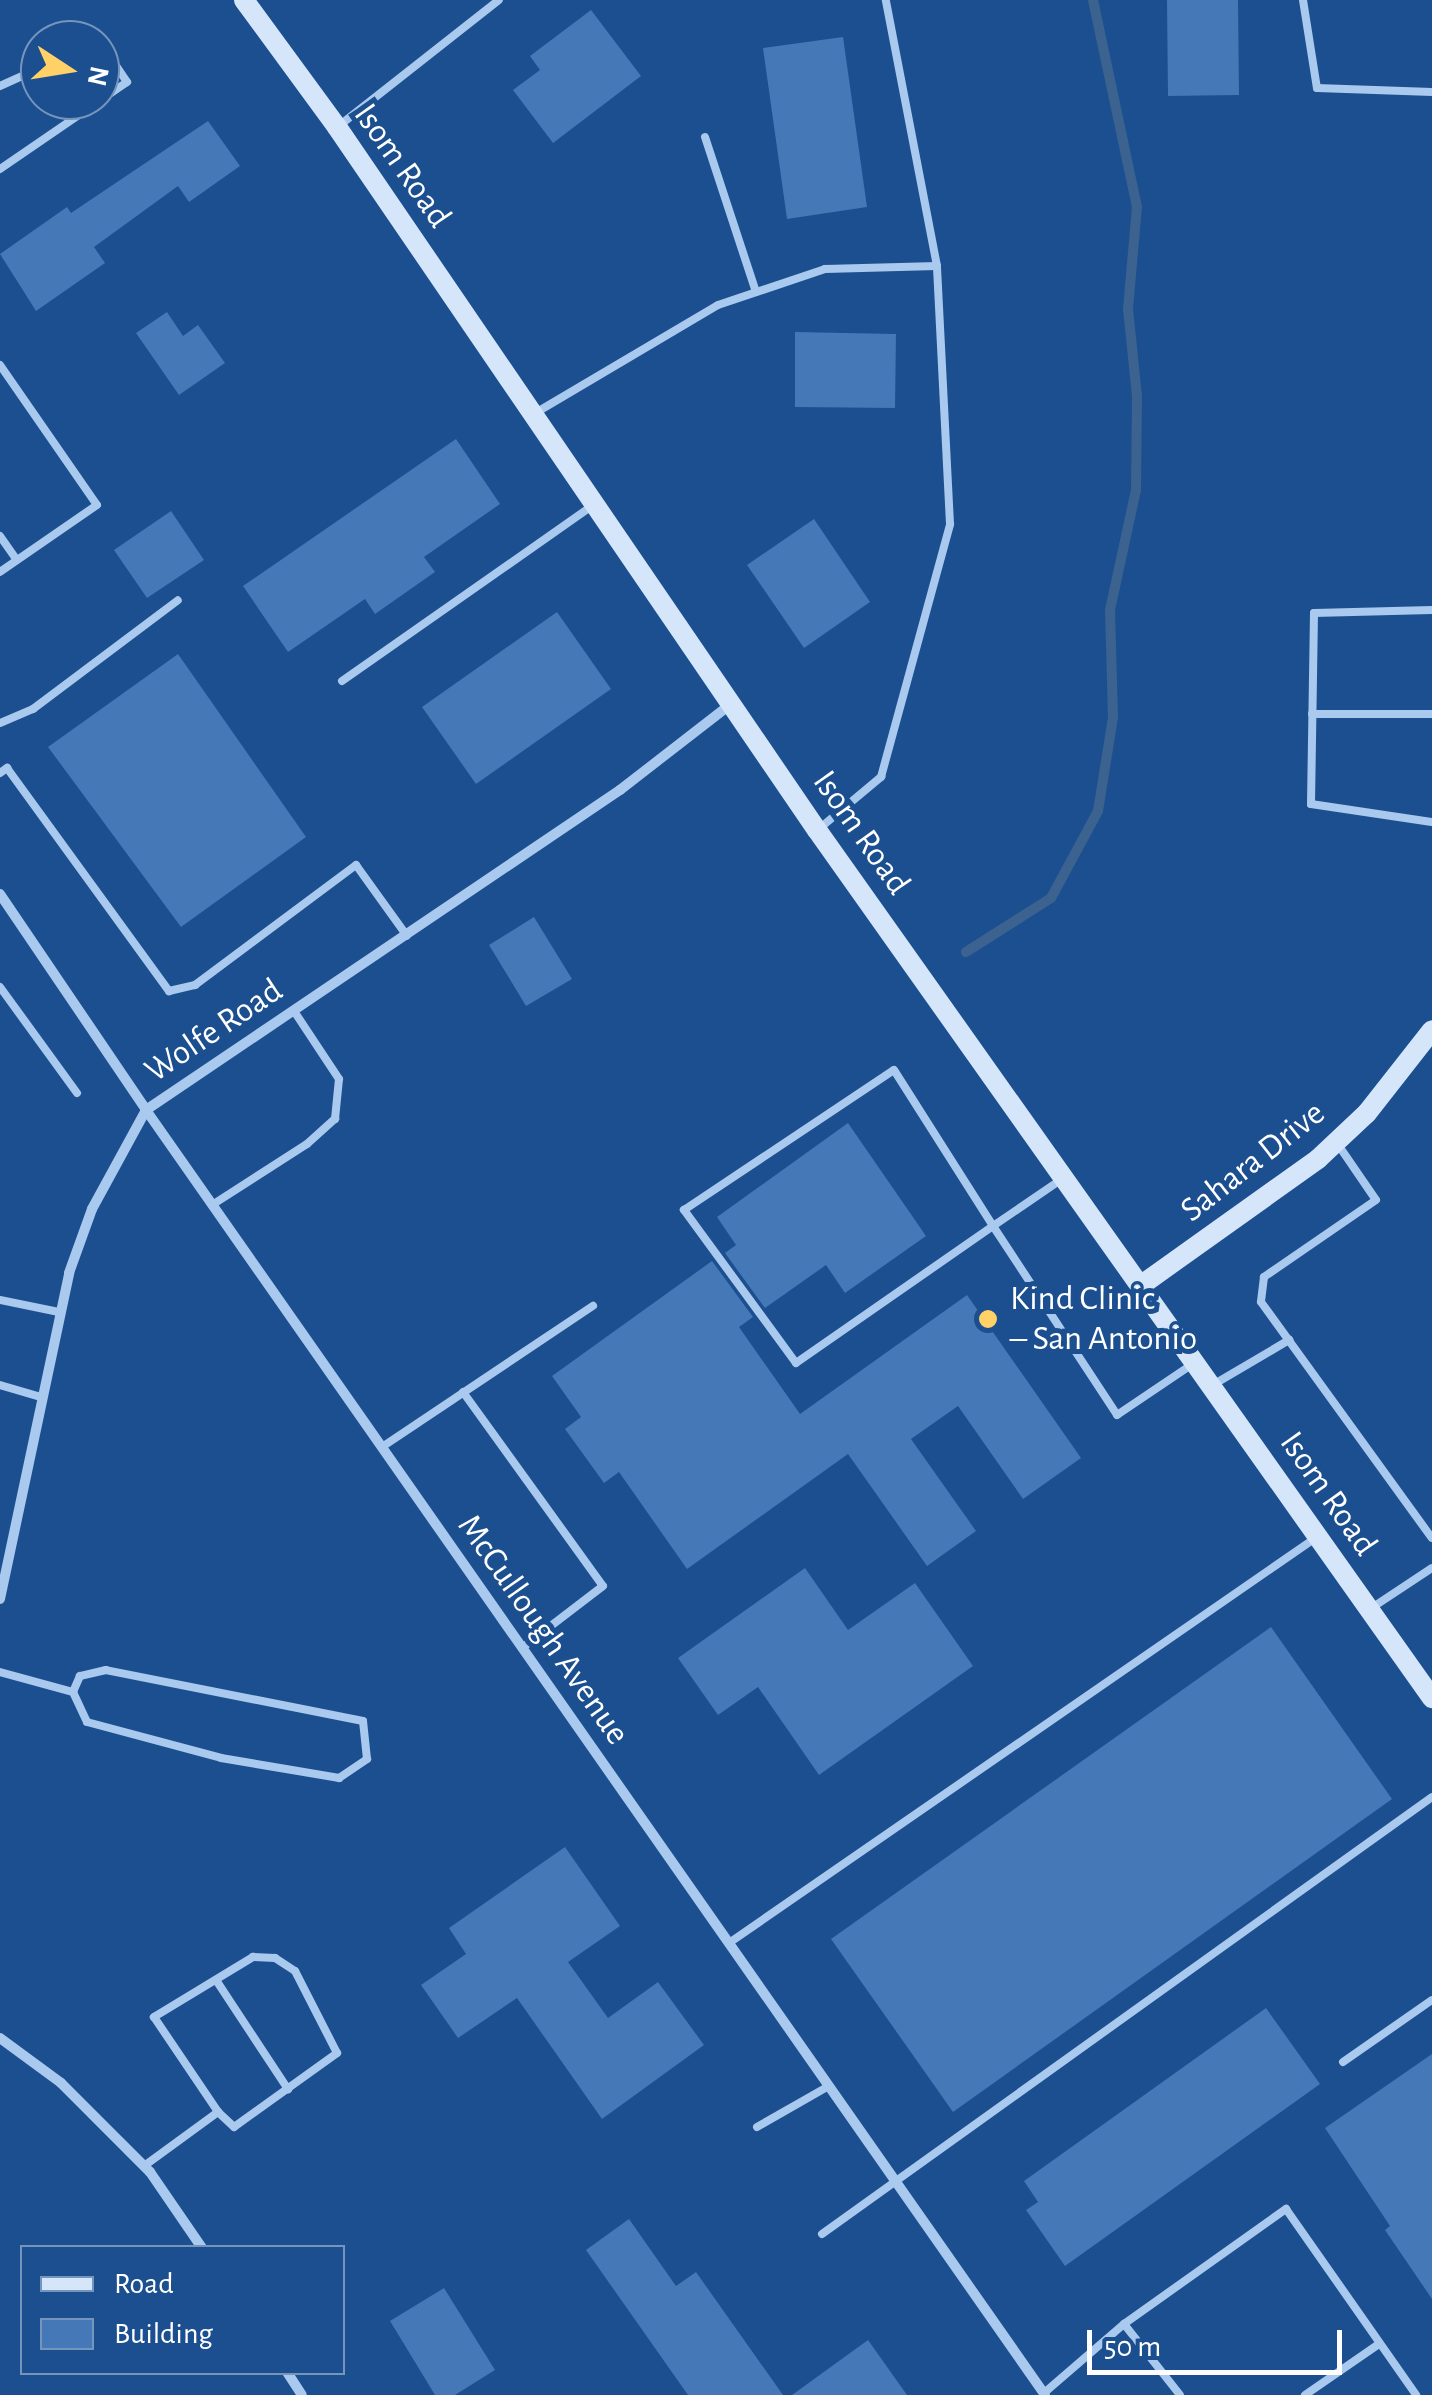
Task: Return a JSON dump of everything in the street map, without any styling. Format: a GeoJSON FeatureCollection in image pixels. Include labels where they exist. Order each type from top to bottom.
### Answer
{"type":"FeatureCollection","features":[{"type":"Feature","properties":{"kind":"street","name":"Isom Road"},"geometry":{"type":"LineString","coordinates":[[244,0],[596,503],[817,830],[1370,1609],[1428,1685]]}},
{"type":"Feature","properties":{"kind":"street","name":"Wolfe Road"},"geometry":{"type":"LineString","coordinates":[[0,1599],[4,1554],[59,1312],[92,1209],[146,1110],[620,790],[733,702]]}},
{"type":"Feature","properties":{"kind":"street","name":"McCullough Avenue"},"geometry":{"type":"LineString","coordinates":[[0,894],[212,1205],[1044,2394]]}},
{"type":"Feature","properties":{"kind":"street","name":"Sahara Drive"},"geometry":{"type":"LineString","coordinates":[[1140,1286],[1336,1142],[1367,1113],[1432,1030]]}},
{"type":"Feature","properties":{"kind":"street"},"geometry":{"type":"LineString","coordinates":[[0,2038],[61,2083],[144,2166],[200,2245]]}},
{"type":"Feature","properties":{"kind":"lane"},"geometry":{"type":"LineString","coordinates":[[337,128],[498,0]]}},
{"type":"Feature","properties":{"kind":"lane"},"geometry":{"type":"LineString","coordinates":[[817,830],[881,777],[950,524],[937,266],[886,0]]}},
{"type":"Feature","properties":{"kind":"lane"},"geometry":{"type":"LineString","coordinates":[[1316,0],[1303,0],[1316,88],[1432,92]]}},
{"type":"Feature","properties":{"kind":"lane"},"geometry":{"type":"LineString","coordinates":[[0,169],[71,120]]}},
{"type":"Feature","properties":{"kind":"lane"},"geometry":{"type":"LineString","coordinates":[[705,137],[756,292]]}},
{"type":"Feature","properties":{"kind":"lane"},"geometry":{"type":"LineString","coordinates":[[533,414],[718,305],[824,269],[937,266]]}},
{"type":"Feature","properties":{"kind":"lane"},"geometry":{"type":"LineString","coordinates":[[0,364],[97,505],[0,572]]}},
{"type":"Feature","properties":{"kind":"lane"},"geometry":{"type":"LineString","coordinates":[[342,682],[596,503]]}},
{"type":"Feature","properties":{"kind":"lane"},"geometry":{"type":"LineString","coordinates":[[0,536],[17,560]]}},
{"type":"Feature","properties":{"kind":"lane"},"geometry":{"type":"LineString","coordinates":[[0,723],[33,709],[178,600]]}},
{"type":"Feature","properties":{"kind":"lane"},"geometry":{"type":"LineString","coordinates":[[1432,610],[1314,613],[1311,804],[1432,822]]}},
{"type":"Feature","properties":{"kind":"lane"},"geometry":{"type":"LineString","coordinates":[[1312,714],[1432,714]]}},
{"type":"Feature","properties":{"kind":"lane"},"geometry":{"type":"LineString","coordinates":[[0,772],[7,768],[169,991],[195,984],[356,866],[406,936]]}},
{"type":"Feature","properties":{"kind":"lane"},"geometry":{"type":"LineString","coordinates":[[0,987],[77,1093]]}},
{"type":"Feature","properties":{"kind":"lane"},"geometry":{"type":"LineString","coordinates":[[212,1205],[307,1144],[335,1119],[339,1079],[294,1011]]}},
{"type":"Feature","properties":{"kind":"lane"},"geometry":{"type":"LineString","coordinates":[[1062,1178],[994,1226],[796,1363],[684,1210],[894,1070],[994,1226],[1117,1416],[1196,1362]]}},
{"type":"Feature","properties":{"kind":"lane"},"geometry":{"type":"LineString","coordinates":[[1336,1142],[1376,1200],[1264,1277],[1261,1302],[1432,1538]]}},
{"type":"Feature","properties":{"kind":"lane"},"geometry":{"type":"LineString","coordinates":[[0,1300],[59,1312]]}},
{"type":"Feature","properties":{"kind":"lane"},"geometry":{"type":"LineString","coordinates":[[382,1447],[592,1306]]}},
{"type":"Feature","properties":{"kind":"lane"},"geometry":{"type":"LineString","coordinates":[[1211,1386],[1290,1340]]}},
{"type":"Feature","properties":{"kind":"lane"},"geometry":{"type":"LineString","coordinates":[[0,1385],[41,1397]]}},
{"type":"Feature","properties":{"kind":"lane"},"geometry":{"type":"LineString","coordinates":[[464,1392],[603,1586],[522,1648]]}},
{"type":"Feature","properties":{"kind":"lane"},"geometry":{"type":"LineString","coordinates":[[729,1943],[1318,1536]]}},
{"type":"Feature","properties":{"kind":"lane"},"geometry":{"type":"LineString","coordinates":[[1370,1609],[1432,1568]]}},
{"type":"Feature","properties":{"kind":"lane"},"geometry":{"type":"LineString","coordinates":[[0,1672],[72,1692],[87,1722],[221,1758],[339,1778],[367,1759],[363,1721],[106,1670],[80,1676],[72,1692]]}},
{"type":"Feature","properties":{"kind":"lane"},"geometry":{"type":"LineString","coordinates":[[822,2234],[1432,1797]]}},
{"type":"Feature","properties":{"kind":"lane"},"geometry":{"type":"LineString","coordinates":[[253,1957],[275,1958],[295,1971],[337,2053],[288,2090],[234,2127],[218,2112],[154,2017],[253,1957]]}},
{"type":"Feature","properties":{"kind":"lane"},"geometry":{"type":"LineString","coordinates":[[216,1980],[288,2090]]}},
{"type":"Feature","properties":{"kind":"lane"},"geometry":{"type":"LineString","coordinates":[[1342,2062],[1432,2000]]}},
{"type":"Feature","properties":{"kind":"lane"},"geometry":{"type":"LineString","coordinates":[[758,2127],[829,2086]]}},
{"type":"Feature","properties":{"kind":"lane"},"geometry":{"type":"LineString","coordinates":[[144,2166],[218,2112]]}},
{"type":"Feature","properties":{"kind":"lane"},"geometry":{"type":"LineString","coordinates":[[1044,2394],[1124,2324],[1286,2209],[1416,2395]]}},
{"type":"Feature","properties":{"kind":"lane"},"geometry":{"type":"LineString","coordinates":[[1124,2324],[1180,2395]]}},
{"type":"Feature","properties":{"kind":"lane"},"geometry":{"type":"LineString","coordinates":[[1305,2395],[1379,2344]]}},
{"type":"Feature","properties":{"kind":"building"},"geometry":{"type":"Polygon","coordinates":[[[1167,0],[1238,0],[1239,95],[1168,96],[1167,0]]]}},
{"type":"Feature","properties":{"kind":"building"},"geometry":{"type":"Polygon","coordinates":[[[591,10],[641,76],[553,143],[513,90],[540,70],[530,56],[591,10]]]}},
{"type":"Feature","properties":{"kind":"building"},"geometry":{"type":"Polygon","coordinates":[[[843,37],[867,207],[787,219],[763,48],[843,37]]]}},
{"type":"Feature","properties":{"kind":"building"},"geometry":{"type":"Polygon","coordinates":[[[208,121],[240,166],[189,202],[178,186],[94,247],[105,263],[36,311],[0,254],[67,207],[71,213],[208,121]]]}},
{"type":"Feature","properties":{"kind":"building"},"geometry":{"type":"Polygon","coordinates":[[[167,312],[183,336],[198,325],[225,363],[179,395],[136,333],[167,312]]]}},
{"type":"Feature","properties":{"kind":"building"},"geometry":{"type":"Polygon","coordinates":[[[795,332],[896,334],[895,408],[795,407],[795,332]]]}},
{"type":"Feature","properties":{"kind":"building"},"geometry":{"type":"Polygon","coordinates":[[[456,439],[500,504],[424,557],[435,572],[375,614],[365,599],[288,652],[243,586],[456,439]]]}},
{"type":"Feature","properties":{"kind":"building"},"geometry":{"type":"Polygon","coordinates":[[[171,511],[204,560],[147,598],[114,550],[171,511]]]}},
{"type":"Feature","properties":{"kind":"building"},"geometry":{"type":"Polygon","coordinates":[[[814,519],[870,602],[804,648],[747,565],[814,519]]]}},
{"type":"Feature","properties":{"kind":"building"},"geometry":{"type":"Polygon","coordinates":[[[557,612],[611,689],[476,784],[422,707],[557,612]]]}},
{"type":"Feature","properties":{"kind":"building"},"geometry":{"type":"Polygon","coordinates":[[[178,654],[306,837],[181,927],[48,747],[178,654]]]}},
{"type":"Feature","properties":{"kind":"building"},"geometry":{"type":"Polygon","coordinates":[[[534,917],[572,979],[526,1006],[489,945],[534,917]]]}},
{"type":"Feature","properties":{"kind":"building"},"geometry":{"type":"Polygon","coordinates":[[[848,1123],[926,1236],[845,1293],[826,1265],[765,1308],[725,1253],[736,1245],[717,1217],[848,1123]]]}},
{"type":"Feature","properties":{"kind":"building"},"geometry":{"type":"Polygon","coordinates":[[[712,1261],[753,1317],[739,1327],[800,1414],[967,1295],[1081,1458],[1023,1499],[958,1406],[911,1439],[976,1531],[927,1566],[848,1454],[687,1569],[619,1472],[604,1483],[565,1429],[581,1417],[552,1376],[712,1261]]]}},
{"type":"Feature","properties":{"kind":"building"},"geometry":{"type":"Polygon","coordinates":[[[805,1568],[848,1630],[915,1583],[973,1666],[819,1775],[758,1687],[718,1715],[678,1658],[805,1568]]]}},
{"type":"Feature","properties":{"kind":"building"},"geometry":{"type":"Polygon","coordinates":[[[1271,1627],[1392,1799],[953,2112],[831,1939],[1271,1627]]]}},
{"type":"Feature","properties":{"kind":"building"},"geometry":{"type":"Polygon","coordinates":[[[565,1847],[620,1926],[568,1962],[608,2018],[658,1982],[704,2045],[602,2119],[517,1998],[458,2038],[421,1985],[466,1954],[449,1928],[565,1847]]]}},
{"type":"Feature","properties":{"kind":"building"},"geometry":{"type":"Polygon","coordinates":[[[1266,2008],[1320,2084],[1065,2266],[1026,2210],[1038,2202],[1024,2181],[1266,2008]]]}},
{"type":"Feature","properties":{"kind":"building"},"geometry":{"type":"Polygon","coordinates":[[[1432,2054],[1432,2299],[1385,2230],[1390,2226],[1325,2128],[1432,2054]]]}},
{"type":"Feature","properties":{"kind":"building"},"geometry":{"type":"Polygon","coordinates":[[[629,2219],[676,2286],[696,2272],[783,2395],[688,2395],[586,2250],[629,2219]]]}},
{"type":"Feature","properties":{"kind":"building"},"geometry":{"type":"Polygon","coordinates":[[[444,2288],[495,2370],[455,2395],[435,2395],[390,2321],[444,2288]]]}},
{"type":"Feature","properties":{"kind":"building"},"geometry":{"type":"Polygon","coordinates":[[[868,2340],[907,2395],[792,2395],[868,2340]]]}},
{"type":"Feature","properties":{"kind":"waterway"},"geometry":{"type":"LineString","coordinates":[[966,952],[1051,898],[1098,811],[1113,717],[1110,610],[1136,490],[1137,396],[1128,309],[1137,207],[1093,0]]}},
{"type":"Feature","properties":{"kind":"place","name":"Kind Clinic – San Antonio"},"geometry":{"type":"Point","coordinates":[988,1319]}}]}
